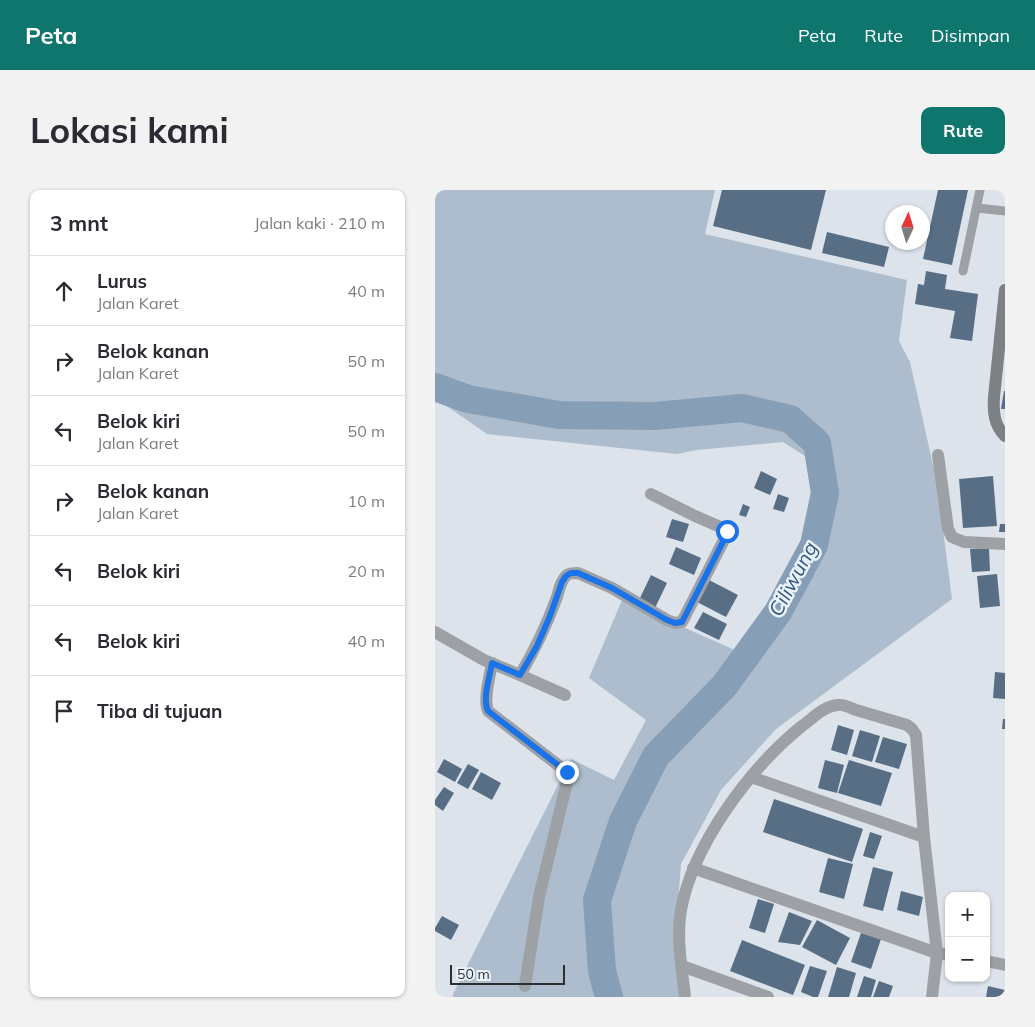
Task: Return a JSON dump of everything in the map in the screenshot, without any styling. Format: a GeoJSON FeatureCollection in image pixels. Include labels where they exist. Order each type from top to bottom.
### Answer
{"type":"FeatureCollection","features":[{"type":"Feature","properties":{"kind":"main road"},"geometry":{"type":"LineString","coordinates":[[1005,290],[993,397],[995,418],[999,429],[1005,436]]}},
{"type":"Feature","properties":{"kind":"street"},"geometry":{"type":"LineString","coordinates":[[938,455],[948,529],[952,537],[964,542],[1005,544]]}},
{"type":"Feature","properties":{"kind":"street"},"geometry":{"type":"LineString","coordinates":[[520,675],[537,646],[562,582],[571,573],[578,573],[612,588],[667,620],[675,623],[682,622],[727,531],[651,494]]}},
{"type":"Feature","properties":{"kind":"street"},"geometry":{"type":"LineString","coordinates":[[435,632],[484,660],[565,696]]}},
{"type":"Feature","properties":{"kind":"street"},"geometry":{"type":"LineString","coordinates":[[492,663],[486,708],[567,772],[568,778],[539,897],[525,986]]}},
{"type":"Feature","properties":{"kind":"street"},"geometry":{"type":"LineString","coordinates":[[685,997],[679,935],[681,910],[693,868],[704,846],[751,777],[789,737],[821,711],[839,704],[907,726],[916,735],[924,837],[943,954],[932,997]]}},
{"type":"Feature","properties":{"kind":"street"},"geometry":{"type":"LineString","coordinates":[[751,777],[924,837]]}},
{"type":"Feature","properties":{"kind":"street"},"geometry":{"type":"LineString","coordinates":[[693,868],[943,954]]}},
{"type":"Feature","properties":{"kind":"street"},"geometry":{"type":"LineString","coordinates":[[990,962],[1005,965]]}},
{"type":"Feature","properties":{"kind":"street"},"geometry":{"type":"LineString","coordinates":[[682,966],[769,997]]}},
{"type":"Feature","properties":{"kind":"lane"},"geometry":{"type":"LineString","coordinates":[[963,271],[980,190]]}},
{"type":"Feature","properties":{"kind":"lane"},"geometry":{"type":"LineString","coordinates":[[977,208],[1005,211]]}},
{"type":"Feature","properties":{"kind":"shaded area"},"geometry":{"type":"Polygon","coordinates":[[[435,190],[715,190],[705,234],[907,280],[899,341],[910,362],[937,483],[952,599],[776,729],[721,790],[681,864],[676,928],[683,997],[453,997],[453,994],[571,759],[614,780],[646,720],[589,678],[622,600],[746,655],[823,503],[816,463],[783,442],[697,450],[677,454],[487,434],[435,398],[435,190]]]}},
{"type":"Feature","properties":{"kind":"building"},"geometry":{"type":"Polygon","coordinates":[[[722,190],[826,190],[811,250],[713,226],[722,190]]]}},
{"type":"Feature","properties":{"kind":"building"},"geometry":{"type":"Polygon","coordinates":[[[938,190],[968,190],[952,265],[923,259],[925,250],[930,250],[930,227],[938,190]]]}},
{"type":"Feature","properties":{"kind":"building"},"geometry":{"type":"Polygon","coordinates":[[[827,232],[885,246],[885,250],[888,250],[884,267],[822,253],[827,232]]]}},
{"type":"Feature","properties":{"kind":"building"},"geometry":{"type":"Polygon","coordinates":[[[926,271],[947,275],[945,289],[978,294],[972,341],[950,338],[955,311],[915,304],[918,284],[924,285],[926,271]]]}},
{"type":"Feature","properties":{"kind":"building"},"geometry":{"type":"Polygon","coordinates":[[[1004,391],[1005,409],[1001,409],[1004,391]]]}},
{"type":"Feature","properties":{"kind":"building"},"geometry":{"type":"Polygon","coordinates":[[[761,471],[777,479],[770,495],[754,488],[761,471]]]}},
{"type":"Feature","properties":{"kind":"building"},"geometry":{"type":"Polygon","coordinates":[[[993,476],[997,526],[963,528],[959,479],[993,476]]]}},
{"type":"Feature","properties":{"kind":"building"},"geometry":{"type":"Polygon","coordinates":[[[778,494],[789,498],[784,512],[773,509],[778,494]]]}},
{"type":"Feature","properties":{"kind":"building"},"geometry":{"type":"Polygon","coordinates":[[[743,504],[750,507],[746,517],[739,515],[743,504]]]}},
{"type":"Feature","properties":{"kind":"building"},"geometry":{"type":"Polygon","coordinates":[[[672,519],[689,524],[683,542],[666,537],[672,519]]]}},
{"type":"Feature","properties":{"kind":"building"},"geometry":{"type":"Polygon","coordinates":[[[1000,524],[1005,524],[1005,532],[999,532],[1000,524]]]}},
{"type":"Feature","properties":{"kind":"building"},"geometry":{"type":"Polygon","coordinates":[[[676,547],[701,558],[694,575],[669,564],[676,547]]]}},
{"type":"Feature","properties":{"kind":"building"},"geometry":{"type":"Polygon","coordinates":[[[989,548],[990,571],[972,572],[970,549],[989,548]]]}},
{"type":"Feature","properties":{"kind":"building"},"geometry":{"type":"Polygon","coordinates":[[[997,574],[1000,606],[980,608],[977,576],[997,574]]]}},
{"type":"Feature","properties":{"kind":"building"},"geometry":{"type":"Polygon","coordinates":[[[651,575],[667,583],[655,608],[639,600],[651,575]]]}},
{"type":"Feature","properties":{"kind":"building"},"geometry":{"type":"Polygon","coordinates":[[[709,580],[738,595],[726,617],[697,602],[709,580]]]}},
{"type":"Feature","properties":{"kind":"building"},"geometry":{"type":"Polygon","coordinates":[[[703,612],[727,624],[719,640],[694,628],[703,612]]]}},
{"type":"Feature","properties":{"kind":"building"},"geometry":{"type":"Polygon","coordinates":[[[995,672],[1005,673],[1005,699],[993,698],[995,672]]]}},
{"type":"Feature","properties":{"kind":"building"},"geometry":{"type":"Polygon","coordinates":[[[1003,719],[1005,719],[1005,729],[1002,729],[1003,719]]]}},
{"type":"Feature","properties":{"kind":"building"},"geometry":{"type":"Polygon","coordinates":[[[838,725],[854,730],[847,755],[831,750],[838,725]]]}},
{"type":"Feature","properties":{"kind":"building"},"geometry":{"type":"Polygon","coordinates":[[[860,730],[880,736],[872,762],[852,756],[860,730]]]}},
{"type":"Feature","properties":{"kind":"building"},"geometry":{"type":"Polygon","coordinates":[[[883,737],[907,744],[899,769],[875,762],[883,737]]]}},
{"type":"Feature","properties":{"kind":"building"},"geometry":{"type":"Polygon","coordinates":[[[444,759],[462,769],[455,782],[437,772],[444,759]]]}},
{"type":"Feature","properties":{"kind":"building"},"geometry":{"type":"Polygon","coordinates":[[[825,760],[844,765],[837,793],[818,788],[825,760]]]}},
{"type":"Feature","properties":{"kind":"building"},"geometry":{"type":"Polygon","coordinates":[[[849,760],[892,773],[881,806],[838,793],[849,760]]]}},
{"type":"Feature","properties":{"kind":"building"},"geometry":{"type":"Polygon","coordinates":[[[468,764],[479,770],[468,789],[457,783],[468,764]]]}},
{"type":"Feature","properties":{"kind":"building"},"geometry":{"type":"Polygon","coordinates":[[[481,772],[501,783],[492,800],[472,789],[481,772]]]}},
{"type":"Feature","properties":{"kind":"building"},"geometry":{"type":"Polygon","coordinates":[[[444,787],[454,793],[443,811],[435,805],[435,800],[444,787]]]}},
{"type":"Feature","properties":{"kind":"building"},"geometry":{"type":"Polygon","coordinates":[[[774,799],[863,829],[852,862],[763,832],[774,799]]]}},
{"type":"Feature","properties":{"kind":"building"},"geometry":{"type":"Polygon","coordinates":[[[870,832],[882,836],[874,859],[863,856],[870,832]]]}},
{"type":"Feature","properties":{"kind":"building"},"geometry":{"type":"Polygon","coordinates":[[[828,858],[853,864],[844,899],[819,892],[828,858]]]}},
{"type":"Feature","properties":{"kind":"building"},"geometry":{"type":"Polygon","coordinates":[[[873,867],[893,872],[883,911],[863,906],[873,867]]]}},
{"type":"Feature","properties":{"kind":"building"},"geometry":{"type":"Polygon","coordinates":[[[901,891],[923,897],[919,916],[897,910],[901,891]]]}},
{"type":"Feature","properties":{"kind":"building"},"geometry":{"type":"Polygon","coordinates":[[[758,899],[774,904],[765,933],[749,928],[758,899]]]}},
{"type":"Feature","properties":{"kind":"building"},"geometry":{"type":"Polygon","coordinates":[[[789,912],[812,921],[800,945],[778,942],[789,912]]]}},
{"type":"Feature","properties":{"kind":"building"},"geometry":{"type":"Polygon","coordinates":[[[442,916],[459,925],[451,940],[435,931],[442,916]]]}},
{"type":"Feature","properties":{"kind":"building"},"geometry":{"type":"Polygon","coordinates":[[[817,920],[850,938],[836,965],[802,947],[817,920]]]}},
{"type":"Feature","properties":{"kind":"building"},"geometry":{"type":"Polygon","coordinates":[[[861,933],[881,939],[871,969],[851,962],[861,933]]]}},
{"type":"Feature","properties":{"kind":"building"},"geometry":{"type":"Polygon","coordinates":[[[742,940],[805,965],[793,995],[730,971],[742,940]]]}},
{"type":"Feature","properties":{"kind":"building"},"geometry":{"type":"Polygon","coordinates":[[[810,966],[827,971],[818,997],[801,992],[810,966]]]}},
{"type":"Feature","properties":{"kind":"building"},"geometry":{"type":"Polygon","coordinates":[[[837,967],[856,973],[849,997],[828,997],[837,967]]]}},
{"type":"Feature","properties":{"kind":"building"},"geometry":{"type":"Polygon","coordinates":[[[864,976],[876,980],[871,997],[857,997],[864,976]]]}},
{"type":"Feature","properties":{"kind":"building"},"geometry":{"type":"Polygon","coordinates":[[[879,981],[893,986],[889,997],[873,997],[879,981]]]}},
{"type":"Feature","properties":{"kind":"building"},"geometry":{"type":"Polygon","coordinates":[[[988,986],[1005,990],[1005,997],[986,997],[988,986]]]}},
{"type":"Feature","properties":{"kind":"waterway","name":"Ciliwung"},"geometry":{"type":"LineString","coordinates":[[435,387],[468,399],[559,415],[655,416],[742,408],[790,419],[817,443],[825,493],[814,545],[778,612],[725,685],[656,756],[623,821],[597,900],[602,971],[609,997]]}},
{"type":"Feature","properties":{"kind":"route"},"geometry":{"type":"LineString","coordinates":[[567,772],[488,711],[486,701],[492,663],[520,675],[537,646],[562,582],[571,573],[578,573],[612,588],[667,620],[675,623],[682,622],[727,531]]}}]}
